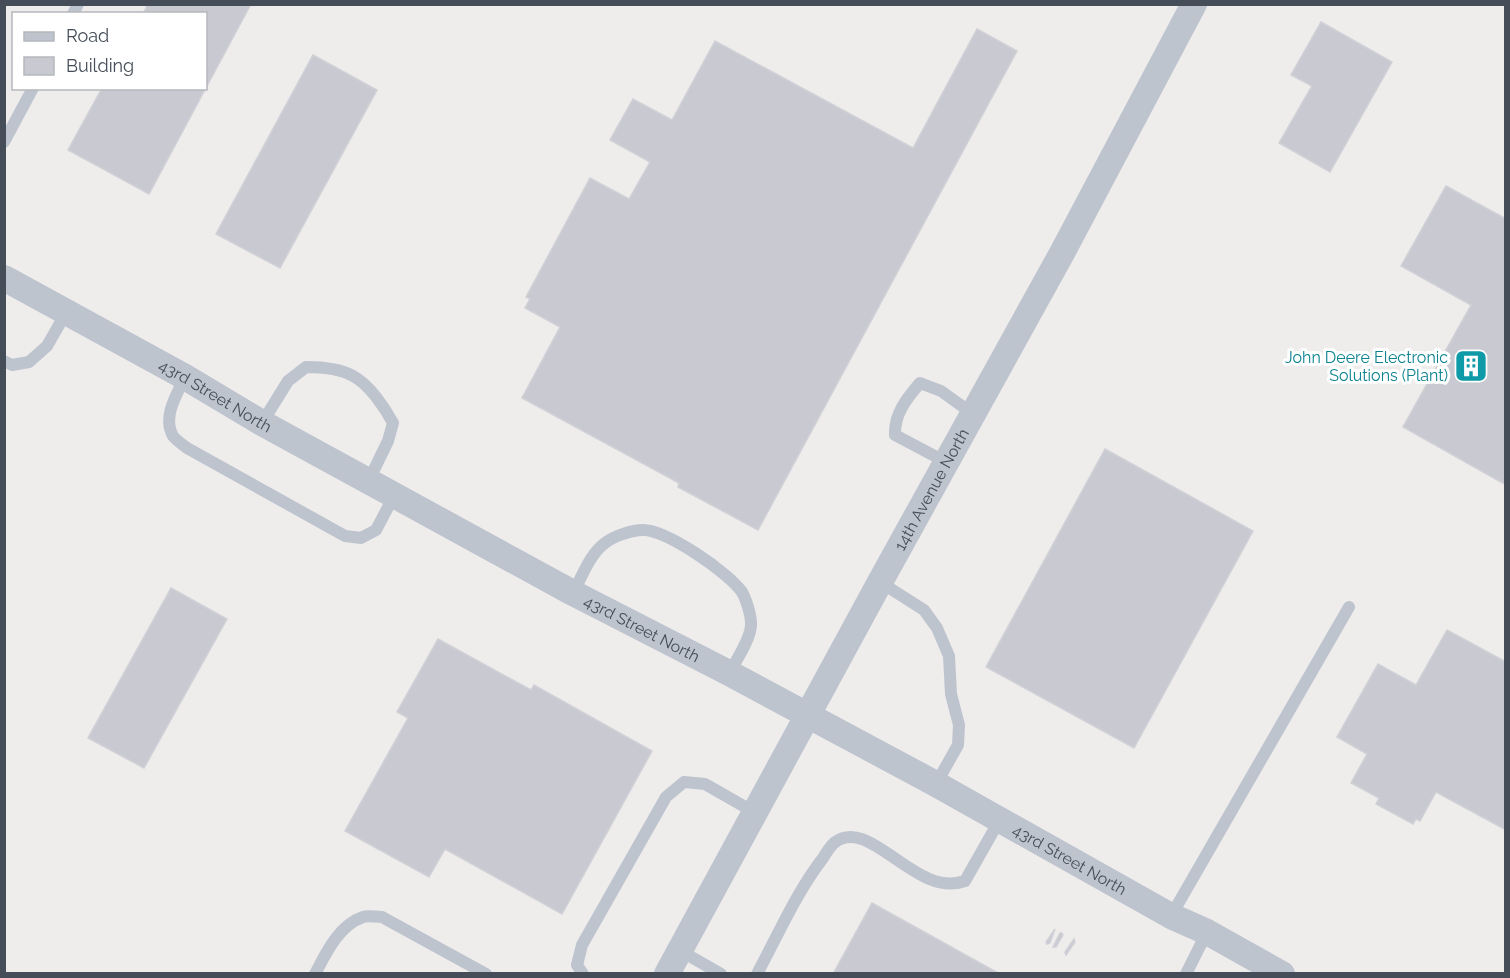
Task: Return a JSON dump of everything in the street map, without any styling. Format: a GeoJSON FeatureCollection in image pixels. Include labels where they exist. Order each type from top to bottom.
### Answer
{"type":"FeatureCollection","features":[{"type":"Feature","properties":{"kind":"street","name":"14th Avenue North"},"geometry":{"type":"LineString","coordinates":[[667,974],[807,715],[1062,254],[1194,4]]}},
{"type":"Feature","properties":{"kind":"street","name":"43rd Street North"},"geometry":{"type":"LineString","coordinates":[[4,278],[185,377],[262,423],[573,593],[729,673],[936,784],[1171,916],[1207,932],[1282,974]]}},
{"type":"Feature","properties":{"kind":"lane"},"geometry":{"type":"LineString","coordinates":[[4,141],[32,90]]}},
{"type":"Feature","properties":{"kind":"lane"},"geometry":{"type":"LineString","coordinates":[[4,361],[12,366],[29,362],[47,345],[67,311]]}},
{"type":"Feature","properties":{"kind":"lane"},"geometry":{"type":"LineString","coordinates":[[262,423],[288,381],[306,367],[329,368],[354,376],[384,405],[393,423],[388,441],[369,480]]}},
{"type":"Feature","properties":{"kind":"lane"},"geometry":{"type":"LineString","coordinates":[[185,377],[173,403],[168,422],[173,436],[187,448],[315,521],[345,536],[361,538],[376,530],[395,494]]}},
{"type":"Feature","properties":{"kind":"lane"},"geometry":{"type":"LineString","coordinates":[[946,462],[895,435],[894,422],[908,397],[920,383],[941,391],[973,414]]}},
{"type":"Feature","properties":{"kind":"lane"},"geometry":{"type":"LineString","coordinates":[[573,593],[592,558],[605,543],[624,534],[643,530],[664,534],[723,573],[742,593],[751,624],[746,640],[729,673]]}},
{"type":"Feature","properties":{"kind":"lane"},"geometry":{"type":"LineString","coordinates":[[880,582],[924,610],[937,628],[949,656],[951,694],[959,725],[958,745],[936,784]]}},
{"type":"Feature","properties":{"kind":"lane"},"geometry":{"type":"LineString","coordinates":[[1171,916],[1349,607]]}},
{"type":"Feature","properties":{"kind":"lane"},"geometry":{"type":"LineString","coordinates":[[583,974],[577,965],[582,945],[666,797],[684,782],[705,784],[754,812]]}},
{"type":"Feature","properties":{"kind":"lane"},"geometry":{"type":"LineString","coordinates":[[757,974],[811,873],[834,843],[849,836],[863,838],[932,882],[954,885],[965,881],[999,821]]}},
{"type":"Feature","properties":{"kind":"lane"},"geometry":{"type":"LineString","coordinates":[[315,974],[345,926],[364,916],[382,917],[486,974]]}},
{"type":"Feature","properties":{"kind":"lane"},"geometry":{"type":"LineString","coordinates":[[1186,974],[1207,932]]}},
{"type":"Feature","properties":{"kind":"lane"},"geometry":{"type":"LineString","coordinates":[[679,950],[721,974]]}},
{"type":"Feature","properties":{"kind":"building"},"geometry":{"type":"Polygon","coordinates":[[[148,4],[251,4],[207,86],[207,12],[144,12],[148,4]]]}},
{"type":"Feature","properties":{"kind":"building"},"geometry":{"type":"Polygon","coordinates":[[[1321,22],[1392,62],[1330,172],[1279,143],[1312,86],[1291,75],[1321,22]]]}},
{"type":"Feature","properties":{"kind":"building"},"geometry":{"type":"Polygon","coordinates":[[[977,29],[1017,51],[758,530],[678,487],[679,483],[522,398],[560,327],[525,308],[530,299],[526,297],[590,178],[629,199],[650,162],[610,140],[633,99],[672,120],[715,41],[913,148],[977,29]]]}},
{"type":"Feature","properties":{"kind":"building"},"geometry":{"type":"Polygon","coordinates":[[[313,55],[377,90],[280,268],[216,234],[313,55]]]}},
{"type":"Feature","properties":{"kind":"building"},"geometry":{"type":"Polygon","coordinates":[[[101,90],[205,90],[149,194],[68,150],[101,90]]]}},
{"type":"Feature","properties":{"kind":"building","name":"John Deere Electronic Solutions (Plant)"},"geometry":{"type":"Polygon","coordinates":[[[1446,186],[1506,219],[1506,485],[1403,427],[1471,305],[1401,266],[1446,186]]]}},
{"type":"Feature","properties":{"kind":"building"},"geometry":{"type":"Polygon","coordinates":[[[1105,449],[1253,531],[1134,748],[986,667],[1105,449]]]}},
{"type":"Feature","properties":{"kind":"building"},"geometry":{"type":"Polygon","coordinates":[[[171,588],[227,619],[144,768],[88,738],[171,588]]]}},
{"type":"Feature","properties":{"kind":"building"},"geometry":{"type":"Polygon","coordinates":[[[1447,630],[1506,662],[1506,830],[1436,792],[1420,821],[1416,819],[1413,824],[1376,804],[1379,798],[1351,783],[1367,754],[1337,737],[1378,664],[1416,685],[1447,630]]]}},
{"type":"Feature","properties":{"kind":"building"},"geometry":{"type":"Polygon","coordinates":[[[438,639],[531,690],[534,685],[652,751],[562,914],[445,849],[429,877],[345,831],[408,718],[397,712],[438,639]]]}},
{"type":"Feature","properties":{"kind":"building"},"geometry":{"type":"Polygon","coordinates":[[[872,903],[1000,974],[833,974],[872,903]]]}},
{"type":"Feature","properties":{"kind":"building"},"geometry":{"type":"Polygon","coordinates":[[[1055,929],[1050,943],[1047,944],[1046,942],[1055,929]]]}},
{"type":"Feature","properties":{"kind":"building"},"geometry":{"type":"Polygon","coordinates":[[[1060,933],[1063,935],[1056,947],[1053,947],[1060,933]]]}},
{"type":"Feature","properties":{"kind":"building"},"geometry":{"type":"Polygon","coordinates":[[[1074,939],[1075,942],[1066,955],[1065,952],[1074,939]]]}},
{"type":"Feature","properties":{"kind":"place","name":"John Deere Electronic Solutions (Plant)"},"geometry":{"type":"Point","coordinates":[1471,366]}}]}
